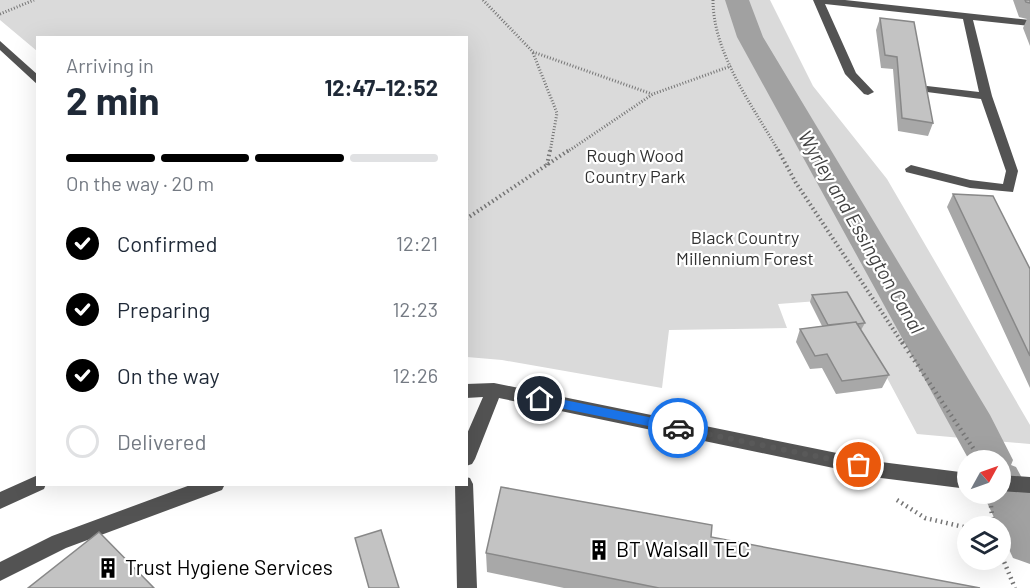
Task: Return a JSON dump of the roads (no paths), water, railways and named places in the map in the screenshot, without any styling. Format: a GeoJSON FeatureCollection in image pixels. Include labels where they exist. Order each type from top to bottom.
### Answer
{"type":"FeatureCollection","features":[{"type":"Feature","properties":{"kind":"street"},"geometry":{"type":"LineString","coordinates":[[818,0],[968,19],[1030,23]]}},
{"type":"Feature","properties":{"kind":"street"},"geometry":{"type":"LineString","coordinates":[[818,0],[851,74],[868,92]]}},
{"type":"Feature","properties":{"kind":"street"},"geometry":{"type":"LineString","coordinates":[[911,169],[970,184],[1008,189],[1012,171],[986,96],[968,19]]}},
{"type":"Feature","properties":{"kind":"street"},"geometry":{"type":"LineString","coordinates":[[2,48],[36,80]]}},
{"type":"Feature","properties":{"kind":"street"},"geometry":{"type":"LineString","coordinates":[[927,89],[986,96]]}},
{"type":"Feature","properties":{"kind":"street"},"geometry":{"type":"LineString","coordinates":[[468,391],[494,390],[881,470],[957,480]]}},
{"type":"Feature","properties":{"kind":"street"},"geometry":{"type":"LineString","coordinates":[[468,454],[494,390]]}},
{"type":"Feature","properties":{"kind":"street"},"geometry":{"type":"LineString","coordinates":[[0,501],[36,484]]}},
{"type":"Feature","properties":{"kind":"street"},"geometry":{"type":"LineString","coordinates":[[1011,484],[1030,485]]}},
{"type":"Feature","properties":{"kind":"street"},"geometry":{"type":"LineString","coordinates":[[0,572],[59,542],[211,486]]}},
{"type":"Feature","properties":{"kind":"street"},"geometry":{"type":"LineString","coordinates":[[464,486],[467,588]]}},
{"type":"Feature","properties":{"kind":"waterway","name":"Wyrley and Essington Canal"},"geometry":{"type":"LineString","coordinates":[[737,0],[750,37],[986,450]]}},
{"type":"Feature","properties":{"kind":"waterway","name":"Wyrley and Essington Canal"},"geometry":{"type":"LineString","coordinates":[[1011,503],[1030,542]]}},
{"type":"Feature","properties":{"kind":"place","name":"BT Walsall TEC"},"geometry":{"type":"Point","coordinates":[599,550]}},
{"type":"Feature","properties":{"kind":"place","name":"Trust Hygiene Services"},"geometry":{"type":"Point","coordinates":[108,568]}},
{"type":"Feature","properties":{"kind":"park label","name":"Rough Wood Country Park"},"geometry":{"type":"Point","coordinates":[635,166]}},
{"type":"Feature","properties":{"kind":"park label","name":"Black Country Millennium Forest"},"geometry":{"type":"Point","coordinates":[745,248]}}]}
